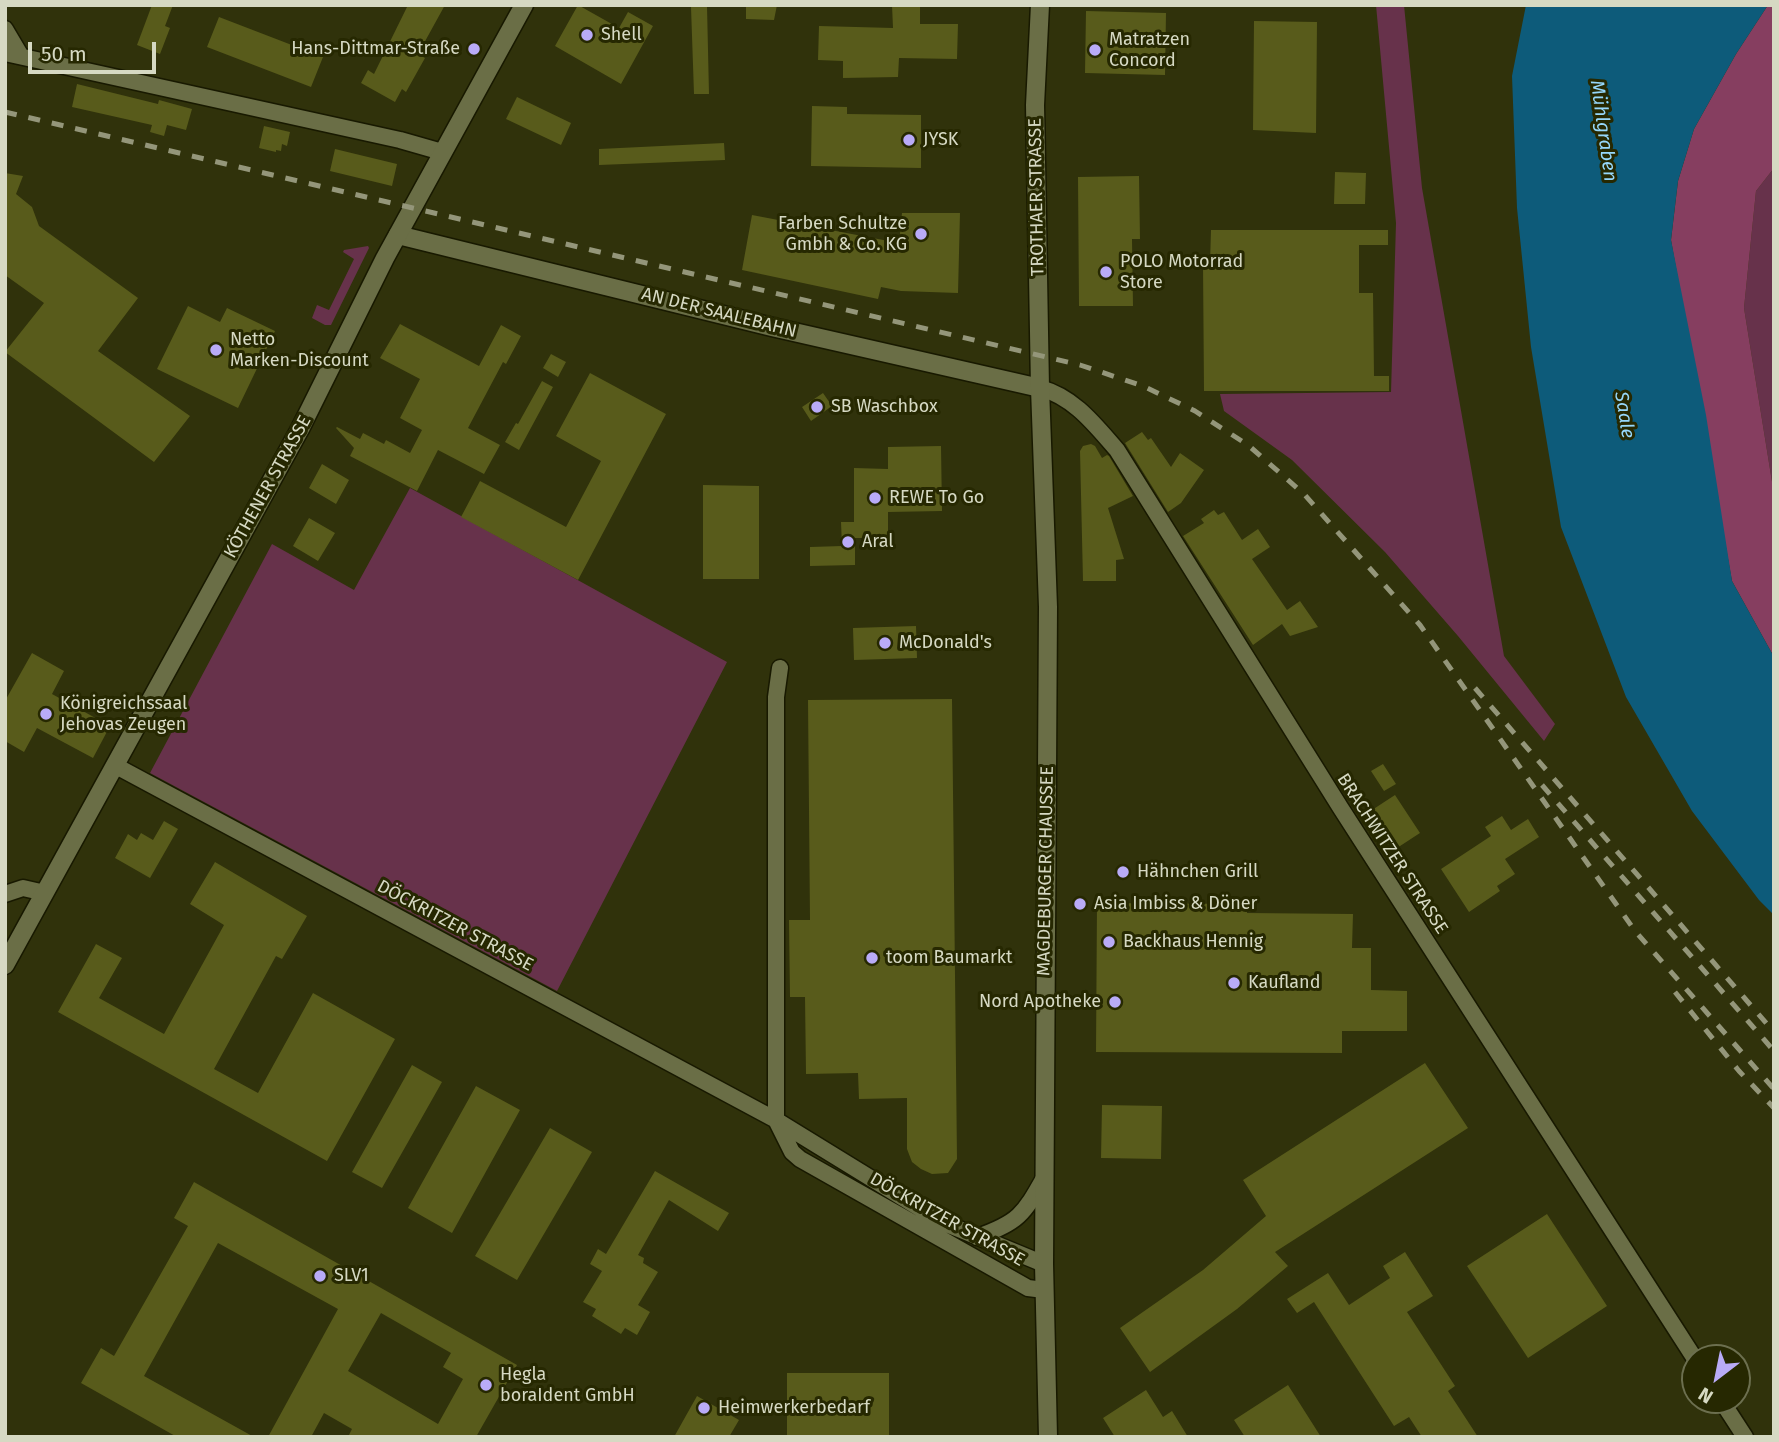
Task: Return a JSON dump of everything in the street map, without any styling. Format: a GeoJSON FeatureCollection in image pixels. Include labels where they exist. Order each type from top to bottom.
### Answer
{"type":"FeatureCollection","features":[{"type":"Feature","properties":{"kind":"main road","name":"KÖTHENER STRASSE"},"geometry":{"type":"LineString","coordinates":[[5,965],[300,429],[398,235],[524,5]]}},
{"type":"Feature","properties":{"kind":"main road","name":"TROTHAER STRASSE"},"geometry":{"type":"LineString","coordinates":[[1040,5],[1035,105],[1040,388]]}},
{"type":"Feature","properties":{"kind":"main road","name":"AN DER SAALEBAHN"},"geometry":{"type":"LineString","coordinates":[[398,235],[772,327],[1040,388]]}},
{"type":"Feature","properties":{"kind":"main road","name":"MAGDEBURGER CHAUSSEE"},"geometry":{"type":"LineString","coordinates":[[1040,388],[1048,607],[1044,1178],[1048,1437]]}},
{"type":"Feature","properties":{"kind":"street"},"geometry":{"type":"LineString","coordinates":[[5,29],[13,55],[400,140],[442,152]]}},
{"type":"Feature","properties":{"kind":"street","name":"BRACHWITZER STRASSE"},"geometry":{"type":"LineString","coordinates":[[1040,388],[1059,395],[1084,412],[1117,450],[1339,807],[1685,1344]]}},
{"type":"Feature","properties":{"kind":"street","name":"DÖCKRITZER STRASSE"},"geometry":{"type":"LineString","coordinates":[[780,668],[776,697],[776,1119],[792,1152],[800,1159],[1028,1288],[1044,1290]]}},
{"type":"Feature","properties":{"kind":"street","name":"DÖCKRITZER STRASSE"},"geometry":{"type":"LineString","coordinates":[[116,766],[776,1119],[942,1222],[1044,1264]]}},
{"type":"Feature","properties":{"kind":"street"},"geometry":{"type":"LineString","coordinates":[[5,894],[23,888],[45,893]]}},
{"type":"Feature","properties":{"kind":"street","name":"DÖCKRITZER STRASSE"},"geometry":{"type":"LineString","coordinates":[[977,1237],[1004,1227],[1027,1207],[1044,1178]]}},
{"type":"Feature","properties":{"kind":"street"},"geometry":{"type":"LineString","coordinates":[[1730,1414],[1745,1437]]}},
{"type":"Feature","properties":{"kind":"shaded area"},"geometry":{"type":"Polygon","coordinates":[[[1376,5],[1404,5],[1422,188],[1504,656],[1555,724],[1544,741],[1385,552],[1292,460],[1224,411],[1220,394],[1391,392],[1396,223],[1376,5]]]}},
{"type":"Feature","properties":{"kind":"shaded area"},"geometry":{"type":"Polygon","coordinates":[[[1768,5],[1774,5],[1774,168],[1756,191],[1744,308],[1774,494],[1774,657],[1732,581],[1671,240],[1678,181],[1694,129],[1736,54],[1768,5]]]}},
{"type":"Feature","properties":{"kind":"shaded area"},"geometry":{"type":"Polygon","coordinates":[[[1774,168],[1774,494],[1744,308],[1756,191],[1774,168]]]}},
{"type":"Feature","properties":{"kind":"shaded area"},"geometry":{"type":"Polygon","coordinates":[[[368,246],[331,325],[312,318],[317,305],[329,310],[354,259],[343,252],[344,250],[368,246]]]}},
{"type":"Feature","properties":{"kind":"shaded area"},"geometry":{"type":"Polygon","coordinates":[[[410,488],[727,662],[557,991],[150,773],[272,544],[354,590],[410,488]]]}},
{"type":"Feature","properties":{"kind":"water"},"geometry":{"type":"Polygon","coordinates":[[[1526,5],[1768,5],[1736,54],[1694,129],[1678,181],[1671,240],[1706,415],[1732,581],[1774,657],[1774,915],[1759,900],[1692,811],[1626,697],[1561,527],[1531,347],[1517,208],[1512,76],[1526,5]]]}},
{"type":"Feature","properties":{"kind":"building"},"geometry":{"type":"Polygon","coordinates":[[[152,5],[173,5],[165,26],[170,28],[160,54],[137,45],[152,5]]]}},
{"type":"Feature","properties":{"kind":"building"},"geometry":{"type":"Polygon","coordinates":[[[408,5],[445,5],[418,54],[425,58],[406,92],[402,89],[395,102],[361,83],[368,70],[374,74],[408,5]]]}},
{"type":"Feature","properties":{"kind":"building"},"geometry":{"type":"Polygon","coordinates":[[[578,5],[619,28],[628,12],[653,26],[621,84],[555,46],[578,5]]]}},
{"type":"Feature","properties":{"kind":"building"},"geometry":{"type":"Polygon","coordinates":[[[746,5],[777,5],[774,20],[746,19],[746,5]]]}},
{"type":"Feature","properties":{"kind":"building"},"geometry":{"type":"Polygon","coordinates":[[[892,5],[920,5],[920,24],[958,24],[957,59],[899,58],[898,77],[843,78],[843,61],[818,60],[819,26],[893,28],[892,5]]]}},
{"type":"Feature","properties":{"kind":"building"},"geometry":{"type":"Polygon","coordinates":[[[707,6],[709,94],[694,94],[691,7],[707,6]]]}},
{"type":"Feature","properties":{"kind":"building"},"geometry":{"type":"Polygon","coordinates":[[[1086,11],[1166,13],[1165,75],[1085,73],[1086,11]]]}},
{"type":"Feature","properties":{"kind":"building"},"geometry":{"type":"Polygon","coordinates":[[[219,17],[323,57],[311,87],[207,47],[219,17]]]}},
{"type":"Feature","properties":{"kind":"building"},"geometry":{"type":"Polygon","coordinates":[[[1254,21],[1317,22],[1316,133],[1253,130],[1254,21]]]}},
{"type":"Feature","properties":{"kind":"building"},"geometry":{"type":"Polygon","coordinates":[[[77,84],[158,104],[159,100],[192,109],[186,130],[167,125],[164,136],[150,132],[152,125],[72,107],[77,84]]]}},
{"type":"Feature","properties":{"kind":"building"},"geometry":{"type":"Polygon","coordinates":[[[517,97],[571,123],[561,145],[506,119],[517,97]]]}},
{"type":"Feature","properties":{"kind":"building"},"geometry":{"type":"Polygon","coordinates":[[[812,106],[847,107],[847,114],[921,115],[921,168],[811,166],[812,106]]]}},
{"type":"Feature","properties":{"kind":"building"},"geometry":{"type":"Polygon","coordinates":[[[264,126],[290,132],[287,146],[282,144],[281,151],[276,152],[259,148],[264,126]]]}},
{"type":"Feature","properties":{"kind":"building"},"geometry":{"type":"Polygon","coordinates":[[[724,143],[725,160],[599,165],[599,149],[724,143]]]}},
{"type":"Feature","properties":{"kind":"building"},"geometry":{"type":"Polygon","coordinates":[[[335,149],[397,164],[392,186],[330,171],[335,149]]]}},
{"type":"Feature","properties":{"kind":"building"},"geometry":{"type":"Polygon","coordinates":[[[1335,172],[1366,173],[1365,204],[1334,204],[1335,172]]]}},
{"type":"Feature","properties":{"kind":"building"},"geometry":{"type":"Polygon","coordinates":[[[5,173],[23,176],[16,194],[32,207],[39,226],[138,298],[98,351],[190,416],[154,462],[5,352],[44,303],[5,275],[5,173]]]}},
{"type":"Feature","properties":{"kind":"building","name":"POLO Motorrad Store"},"geometry":{"type":"Polygon","coordinates":[[[1139,176],[1140,239],[1132,239],[1133,306],[1079,306],[1078,177],[1139,176]]]}},
{"type":"Feature","properties":{"kind":"building"},"geometry":{"type":"Polygon","coordinates":[[[902,213],[960,213],[958,293],[901,291],[881,287],[878,299],[742,270],[752,215],[899,243],[902,213]]]}},
{"type":"Feature","properties":{"kind":"building"},"geometry":{"type":"Polygon","coordinates":[[[1211,230],[1388,230],[1388,245],[1359,245],[1359,293],[1373,293],[1374,376],[1389,376],[1389,391],[1204,391],[1203,264],[1210,264],[1211,230]]]}},
{"type":"Feature","properties":{"kind":"building","name":"Netto Marken-Discount"},"geometry":{"type":"Polygon","coordinates":[[[188,306],[220,322],[227,308],[275,331],[238,408],[157,369],[188,306]]]}},
{"type":"Feature","properties":{"kind":"building"},"geometry":{"type":"Polygon","coordinates":[[[400,324],[479,366],[501,325],[521,336],[506,364],[503,362],[468,428],[500,445],[484,474],[438,450],[417,491],[350,456],[354,448],[337,427],[360,439],[363,433],[384,444],[386,440],[410,453],[422,430],[400,418],[420,379],[380,358],[400,324]]]}},
{"type":"Feature","properties":{"kind":"building"},"geometry":{"type":"Polygon","coordinates":[[[551,354],[566,362],[558,377],[543,368],[551,354]]]}},
{"type":"Feature","properties":{"kind":"building"},"geometry":{"type":"Polygon","coordinates":[[[590,373],[666,414],[578,580],[461,517],[480,481],[566,527],[601,461],[556,436],[590,373]]]}},
{"type":"Feature","properties":{"kind":"building"},"geometry":{"type":"Polygon","coordinates":[[[542,381],[553,387],[519,450],[505,442],[542,381]]]}},
{"type":"Feature","properties":{"kind":"building","name":"SB Waschbox"},"geometry":{"type":"Polygon","coordinates":[[[823,393],[832,406],[811,421],[802,407],[823,393]]]}},
{"type":"Feature","properties":{"kind":"building"},"geometry":{"type":"Polygon","coordinates":[[[1142,432],[1148,440],[1151,438],[1171,467],[1180,453],[1204,470],[1181,503],[1168,512],[1125,443],[1142,432]]]}},
{"type":"Feature","properties":{"kind":"building"},"geometry":{"type":"Polygon","coordinates":[[[1091,444],[1102,458],[1109,456],[1133,496],[1108,508],[1124,559],[1116,560],[1116,581],[1083,581],[1080,451],[1083,446],[1091,444]]]}},
{"type":"Feature","properties":{"kind":"building"},"geometry":{"type":"Polygon","coordinates":[[[941,446],[942,511],[888,512],[888,538],[855,538],[855,565],[810,566],[810,547],[842,546],[841,522],[854,522],[854,468],[888,469],[888,447],[941,446]]]}},
{"type":"Feature","properties":{"kind":"building"},"geometry":{"type":"Polygon","coordinates":[[[322,464],[349,480],[336,504],[309,488],[322,464]]]}},
{"type":"Feature","properties":{"kind":"building"},"geometry":{"type":"Polygon","coordinates":[[[703,485],[759,486],[759,579],[703,579],[703,485]]]}},
{"type":"Feature","properties":{"kind":"building"},"geometry":{"type":"Polygon","coordinates":[[[1214,510],[1218,515],[1224,512],[1242,540],[1258,529],[1270,547],[1252,559],[1287,610],[1300,601],[1318,627],[1290,636],[1282,624],[1253,645],[1183,536],[1204,523],[1201,519],[1214,510]]]}},
{"type":"Feature","properties":{"kind":"building"},"geometry":{"type":"Polygon","coordinates":[[[309,518],[335,533],[318,561],[293,546],[309,518]]]}},
{"type":"Feature","properties":{"kind":"building","name":"McDonald's"},"geometry":{"type":"Polygon","coordinates":[[[916,626],[917,658],[854,660],[853,628],[916,626]]]}},
{"type":"Feature","properties":{"kind":"building","name":"Königreichssaal Jehovas Zeugen"},"geometry":{"type":"Polygon","coordinates":[[[32,653],[64,671],[52,694],[110,726],[93,758],[37,728],[24,752],[5,741],[5,701],[32,653]]]}},
{"type":"Feature","properties":{"kind":"building","name":"toom Baumarkt"},"geometry":{"type":"Polygon","coordinates":[[[952,699],[957,1159],[948,1173],[932,1174],[912,1162],[907,1149],[907,1098],[859,1099],[858,1073],[806,1074],[805,997],[790,997],[789,920],[810,920],[808,700],[952,699]]]}},
{"type":"Feature","properties":{"kind":"building"},"geometry":{"type":"Polygon","coordinates":[[[1383,764],[1396,784],[1384,791],[1371,771],[1383,764]]]}},
{"type":"Feature","properties":{"kind":"building"},"geometry":{"type":"Polygon","coordinates":[[[1395,795],[1420,833],[1397,848],[1372,810],[1395,795]]]}},
{"type":"Feature","properties":{"kind":"building"},"geometry":{"type":"Polygon","coordinates":[[[1502,816],[1511,830],[1528,819],[1539,837],[1505,859],[1515,874],[1497,886],[1500,891],[1469,912],[1441,869],[1491,836],[1485,827],[1502,816]]]}},
{"type":"Feature","properties":{"kind":"building"},"geometry":{"type":"Polygon","coordinates":[[[164,821],[178,829],[150,878],[115,858],[128,834],[137,840],[141,833],[153,840],[164,821]]]}},
{"type":"Feature","properties":{"kind":"building"},"geometry":{"type":"Polygon","coordinates":[[[215,862],[307,916],[282,959],[276,956],[214,1069],[258,1093],[313,993],[395,1039],[327,1161],[58,1012],[96,944],[122,958],[99,998],[164,1034],[224,925],[190,904],[215,862]]]}},
{"type":"Feature","properties":{"kind":"building","name":"Kaufland"},"geometry":{"type":"Polygon","coordinates":[[[1097,903],[1247,904],[1247,913],[1353,914],[1352,948],[1371,948],[1371,990],[1407,991],[1407,1031],[1342,1031],[1342,1053],[1096,1052],[1097,903]]]}},
{"type":"Feature","properties":{"kind":"building"},"geometry":{"type":"Polygon","coordinates":[[[1425,1063],[1468,1128],[1275,1252],[1288,1266],[1237,1309],[1150,1372],[1120,1328],[1203,1270],[1266,1216],[1243,1180],[1425,1063]]]}},
{"type":"Feature","properties":{"kind":"building"},"geometry":{"type":"Polygon","coordinates":[[[412,1065],[442,1082],[382,1188],[352,1172],[412,1065]]]}},
{"type":"Feature","properties":{"kind":"building"},"geometry":{"type":"Polygon","coordinates":[[[476,1086],[520,1110],[452,1233],[408,1208],[476,1086]]]}},
{"type":"Feature","properties":{"kind":"building"},"geometry":{"type":"Polygon","coordinates":[[[1102,1105],[1162,1106],[1161,1159],[1101,1158],[1102,1105]]]}},
{"type":"Feature","properties":{"kind":"building"},"geometry":{"type":"Polygon","coordinates":[[[550,1128],[592,1152],[517,1280],[475,1256],[550,1128]]]}},
{"type":"Feature","properties":{"kind":"building"},"geometry":{"type":"Polygon","coordinates":[[[655,1171],[729,1213],[718,1231],[669,1200],[638,1255],[644,1258],[643,1263],[658,1272],[638,1305],[650,1312],[637,1335],[625,1328],[621,1334],[592,1316],[596,1309],[583,1302],[602,1271],[590,1264],[598,1249],[606,1254],[655,1171]]]}},
{"type":"Feature","properties":{"kind":"building","name":"SLV1"},"geometry":{"type":"Polygon","coordinates":[[[194,1182],[517,1365],[476,1437],[348,1437],[352,1429],[324,1413],[311,1437],[268,1437],[338,1309],[218,1243],[144,1376],[254,1437],[177,1437],[81,1383],[101,1348],[114,1356],[188,1226],[174,1218],[194,1182]],[[381,1313],[348,1371],[438,1424],[463,1379],[443,1367],[451,1353],[381,1313]]]}},
{"type":"Feature","properties":{"kind":"building"},"geometry":{"type":"Polygon","coordinates":[[[1547,1214],[1607,1306],[1528,1358],[1467,1266],[1547,1214]]]}},
{"type":"Feature","properties":{"kind":"building"},"geometry":{"type":"Polygon","coordinates":[[[1405,1252],[1433,1296],[1407,1312],[1455,1386],[1448,1391],[1478,1437],[1422,1437],[1409,1417],[1394,1426],[1314,1302],[1297,1313],[1287,1299],[1328,1273],[1349,1305],[1390,1278],[1383,1266],[1405,1252]]]}},
{"type":"Feature","properties":{"kind":"building"},"geometry":{"type":"Polygon","coordinates":[[[787,1373],[889,1373],[889,1437],[787,1437],[787,1373]]]}},
{"type":"Feature","properties":{"kind":"building"},"geometry":{"type":"Polygon","coordinates":[[[1288,1385],[1321,1437],[1245,1437],[1234,1420],[1288,1385]]]}},
{"type":"Feature","properties":{"kind":"building"},"geometry":{"type":"Polygon","coordinates":[[[1146,1390],[1163,1417],[1172,1411],[1188,1437],[1115,1437],[1103,1418],[1146,1390]]]}},
{"type":"Feature","properties":{"kind":"building","name":"Heimwerkerbedarf"},"geometry":{"type":"Polygon","coordinates":[[[697,1396],[739,1420],[729,1437],[674,1437],[697,1396]]]}},
{"type":"Feature","properties":{"kind":"railway"},"geometry":{"type":"LineString","coordinates":[[5,112],[1080,365],[1143,386],[1195,411],[1248,445],[1304,494],[1420,625],[1635,931],[1774,1089]]}},
{"type":"Feature","properties":{"kind":"railway"},"geometry":{"type":"LineString","coordinates":[[1475,688],[1774,1032]]}},
{"type":"Feature","properties":{"kind":"railway"},"geometry":{"type":"LineString","coordinates":[[1542,785],[1774,1051]]}},
{"type":"Feature","properties":{"kind":"railway"},"geometry":{"type":"LineString","coordinates":[[1675,992],[1739,1071],[1774,1108]]}},
{"type":"Feature","properties":{"kind":"place","name":"Shell"},"geometry":{"type":"Point","coordinates":[587,35]}},
{"type":"Feature","properties":{"kind":"place","name":"Hans-Dittmar-Straße"},"geometry":{"type":"Point","coordinates":[474,49]}},
{"type":"Feature","properties":{"kind":"place","name":"Matratzen Concord"},"geometry":{"type":"Point","coordinates":[1095,50]}},
{"type":"Feature","properties":{"kind":"place","name":"JYSK"},"geometry":{"type":"Point","coordinates":[909,140]}},
{"type":"Feature","properties":{"kind":"place","name":"Farben Schultze Gmbh & Co. KG"},"geometry":{"type":"Point","coordinates":[921,234]}},
{"type":"Feature","properties":{"kind":"place","name":"POLO Motorrad Store"},"geometry":{"type":"Point","coordinates":[1106,272]}},
{"type":"Feature","properties":{"kind":"place","name":"Netto Marken-Discount"},"geometry":{"type":"Point","coordinates":[216,350]}},
{"type":"Feature","properties":{"kind":"place","name":"SB Waschbox"},"geometry":{"type":"Point","coordinates":[817,407]}},
{"type":"Feature","properties":{"kind":"place","name":"REWE To Go"},"geometry":{"type":"Point","coordinates":[875,498]}},
{"type":"Feature","properties":{"kind":"place","name":"Aral"},"geometry":{"type":"Point","coordinates":[848,542]}},
{"type":"Feature","properties":{"kind":"place","name":"McDonald's"},"geometry":{"type":"Point","coordinates":[885,643]}},
{"type":"Feature","properties":{"kind":"place","name":"Königreichssaal Jehovas Zeugen"},"geometry":{"type":"Point","coordinates":[46,714]}},
{"type":"Feature","properties":{"kind":"place","name":"Hähnchen Grill"},"geometry":{"type":"Point","coordinates":[1123,872]}},
{"type":"Feature","properties":{"kind":"place","name":"Asia Imbiss & Döner"},"geometry":{"type":"Point","coordinates":[1080,904]}},
{"type":"Feature","properties":{"kind":"place","name":"Backhaus Hennig"},"geometry":{"type":"Point","coordinates":[1109,942]}},
{"type":"Feature","properties":{"kind":"place","name":"toom Baumarkt"},"geometry":{"type":"Point","coordinates":[872,958]}},
{"type":"Feature","properties":{"kind":"place","name":"Kaufland"},"geometry":{"type":"Point","coordinates":[1234,983]}},
{"type":"Feature","properties":{"kind":"place","name":"Nord Apotheke"},"geometry":{"type":"Point","coordinates":[1115,1002]}},
{"type":"Feature","properties":{"kind":"place","name":"SLV1"},"geometry":{"type":"Point","coordinates":[320,1276]}},
{"type":"Feature","properties":{"kind":"place","name":"Hegla boraIdent GmbH"},"geometry":{"type":"Point","coordinates":[486,1385]}},
{"type":"Feature","properties":{"kind":"place","name":"Heimwerkerbedarf"},"geometry":{"type":"Point","coordinates":[704,1408]}},
{"type":"Feature","properties":{"kind":"water label","name":"Mühlgraben"},"geometry":{"type":"Point","coordinates":[1603,131]}},
{"type":"Feature","properties":{"kind":"water label","name":"Saale"},"geometry":{"type":"Point","coordinates":[1624,415]}}]}
